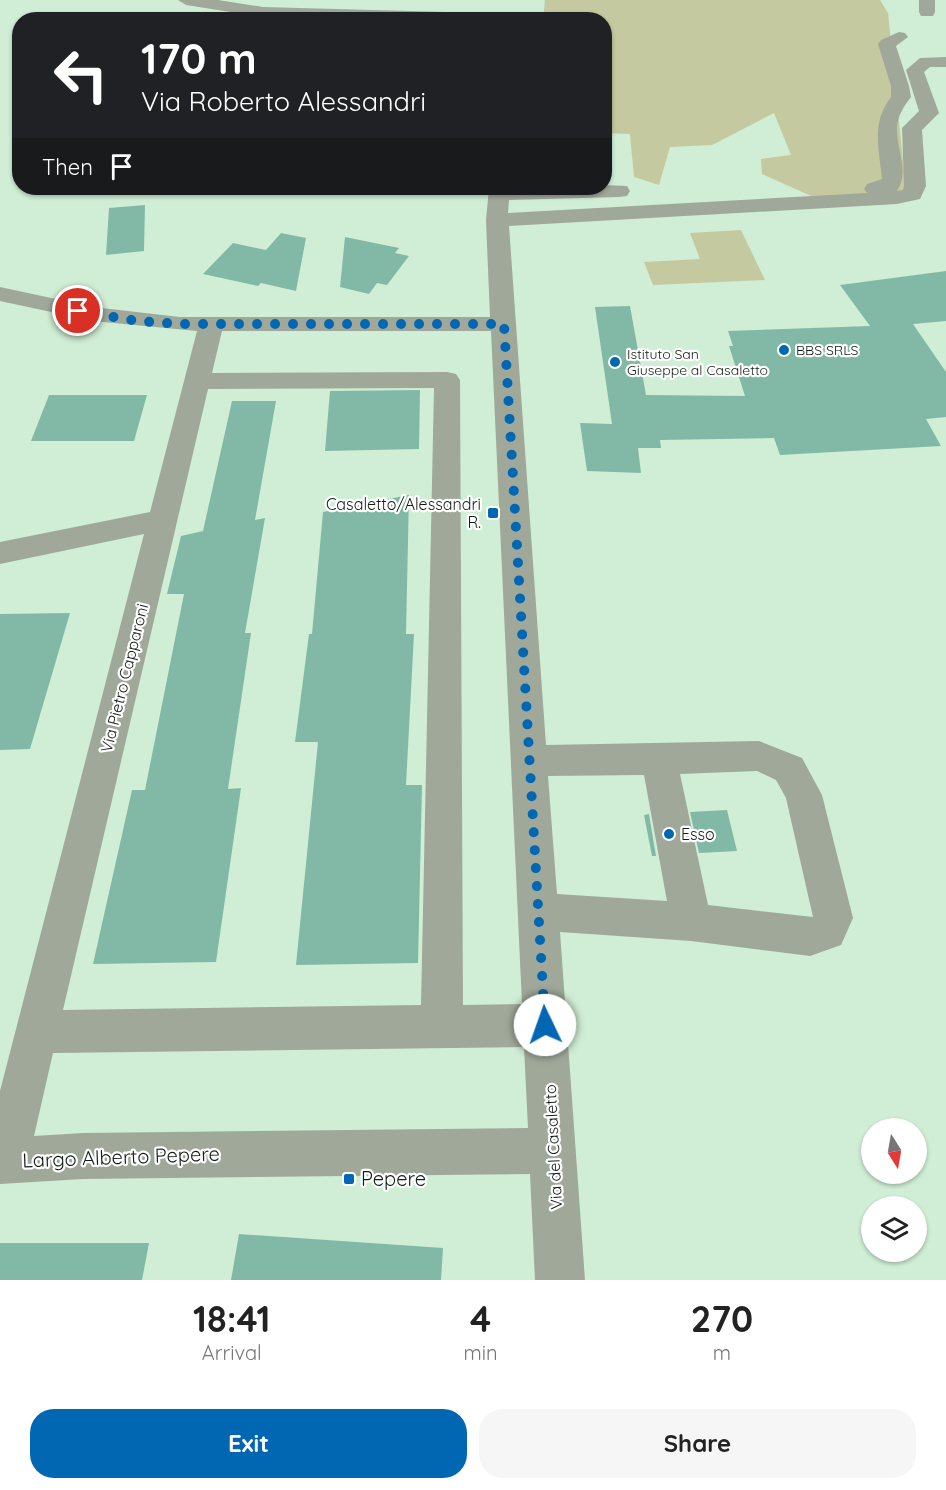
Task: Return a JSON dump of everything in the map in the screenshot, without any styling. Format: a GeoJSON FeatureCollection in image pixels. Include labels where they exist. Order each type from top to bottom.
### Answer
{"type":"FeatureCollection","features":[{"type":"Feature","properties":{"kind":"street"},"geometry":{"type":"LineString","coordinates":[[186,0],[263,12]]}},
{"type":"Feature","properties":{"kind":"street"},"geometry":{"type":"LineString","coordinates":[[663,191],[878,189],[889,186],[893,179],[887,126],[892,110],[901,97],[900,86],[887,44],[899,37]]}},
{"type":"Feature","properties":{"kind":"street"},"geometry":{"type":"LineString","coordinates":[[498,200],[897,198],[912,194],[915,186],[912,128],[929,113],[929,101],[915,78],[915,70],[926,62],[946,62]]}},
{"type":"Feature","properties":{"kind":"street"},"geometry":{"type":"LineString","coordinates":[[612,193],[639,191]]}},
{"type":"Feature","properties":{"kind":"street"},"geometry":{"type":"LineString","coordinates":[[498,200],[576,195]]}},
{"type":"Feature","properties":{"kind":"street","name":"Via del Casaletto"},"geometry":{"type":"LineString","coordinates":[[498,200],[560,1280]]}},
{"type":"Feature","properties":{"kind":"street"},"geometry":{"type":"LineString","coordinates":[[0,294],[122,319],[211,325],[504,324]]}},
{"type":"Feature","properties":{"kind":"street","name":"Via Pietro Capparoni"},"geometry":{"type":"LineString","coordinates":[[38,1032],[211,325]]}},
{"type":"Feature","properties":{"kind":"street"},"geometry":{"type":"LineString","coordinates":[[200,374],[342,368]]}},
{"type":"Feature","properties":{"kind":"street"},"geometry":{"type":"LineString","coordinates":[[200,374],[447,380],[442,1026]]}},
{"type":"Feature","properties":{"kind":"street"},"geometry":{"type":"LineString","coordinates":[[0,553],[163,520]]}},
{"type":"Feature","properties":{"kind":"street"},"geometry":{"type":"LineString","coordinates":[[530,761],[759,756],[789,769],[804,795],[833,918],[827,931],[810,937],[691,922],[539,912]]}},
{"type":"Feature","properties":{"kind":"street"},"geometry":{"type":"LineString","coordinates":[[659,759],[691,922]]}},
{"type":"Feature","properties":{"kind":"street"},"geometry":{"type":"LineString","coordinates":[[38,1032],[545,1025]]}},
{"type":"Feature","properties":{"kind":"street","name":"Largo Alberto Pepere"},"geometry":{"type":"LineString","coordinates":[[38,1032],[2,1161],[83,1156],[553,1151]]}},
{"type":"Feature","properties":{"kind":"green space"},"geometry":{"type":"Polygon","coordinates":[[[545,0],[880,0],[888,13],[906,190],[891,196],[820,200],[762,174],[761,159],[791,155],[774,113],[712,145],[670,147],[659,185],[634,177],[630,134],[612,133],[612,12],[544,12],[545,0]]]}},
{"type":"Feature","properties":{"kind":"green space"},"geometry":{"type":"Polygon","coordinates":[[[741,230],[765,280],[653,285],[644,262],[700,259],[690,233],[741,230]]]}},
{"type":"Feature","properties":{"kind":"building"},"geometry":{"type":"Polygon","coordinates":[[[145,205],[144,251],[106,255],[109,208],[145,205]]]}},
{"type":"Feature","properties":{"kind":"building"},"geometry":{"type":"Polygon","coordinates":[[[281,233],[306,238],[296,291],[261,283],[258,286],[203,274],[233,243],[266,250],[281,233]]]}},
{"type":"Feature","properties":{"kind":"building"},"geometry":{"type":"Polygon","coordinates":[[[345,237],[399,248],[395,253],[409,256],[387,285],[377,283],[369,294],[340,287],[345,237]]]}},
{"type":"Feature","properties":{"kind":"building"},"geometry":{"type":"Polygon","coordinates":[[[946,271],[946,321],[913,324],[946,372],[946,417],[926,419],[941,446],[780,455],[774,438],[660,440],[661,448],[638,448],[641,473],[587,471],[580,423],[612,424],[595,307],[630,306],[646,395],[745,396],[729,346],[733,346],[728,331],[870,326],[840,285],[946,271]]]}},
{"type":"Feature","properties":{"kind":"building"},"geometry":{"type":"Polygon","coordinates":[[[420,390],[419,449],[325,451],[330,391],[420,390]]]}},
{"type":"Feature","properties":{"kind":"building"},"geometry":{"type":"Polygon","coordinates":[[[49,395],[147,395],[134,441],[31,441],[49,395]]]}},
{"type":"Feature","properties":{"kind":"building"},"geometry":{"type":"Polygon","coordinates":[[[232,401],[276,401],[255,520],[265,518],[245,633],[251,633],[228,789],[241,788],[216,962],[93,964],[132,790],[145,790],[184,594],[167,594],[181,536],[203,531],[232,401]]]}},
{"type":"Feature","properties":{"kind":"building"},"geometry":{"type":"Polygon","coordinates":[[[409,495],[406,634],[414,634],[406,785],[422,785],[418,963],[296,965],[318,742],[295,742],[309,634],[312,634],[323,512],[409,495]]]}},
{"type":"Feature","properties":{"kind":"building"},"geometry":{"type":"Polygon","coordinates":[[[70,613],[30,749],[0,750],[0,614],[70,613]]]}},
{"type":"Feature","properties":{"kind":"building"},"geometry":{"type":"Polygon","coordinates":[[[727,810],[737,851],[699,853],[690,812],[727,810]]]}},
{"type":"Feature","properties":{"kind":"building"},"geometry":{"type":"Polygon","coordinates":[[[649,814],[656,856],[652,856],[644,815],[649,814]]]}},
{"type":"Feature","properties":{"kind":"building"},"geometry":{"type":"Polygon","coordinates":[[[239,1234],[443,1248],[441,1280],[231,1280],[239,1234]]]}},
{"type":"Feature","properties":{"kind":"building"},"geometry":{"type":"Polygon","coordinates":[[[0,1243],[149,1243],[142,1280],[0,1280],[0,1243]]]}},
{"type":"Feature","properties":{"kind":"place","name":"BBS SRLS"},"geometry":{"type":"Point","coordinates":[784,350]}},
{"type":"Feature","properties":{"kind":"place","name":"Istituto San Giuseppe al Casaletto"},"geometry":{"type":"Point","coordinates":[615,362]}},
{"type":"Feature","properties":{"kind":"place","name":"Casaletto/Alessandri R."},"geometry":{"type":"Point","coordinates":[493,513]}},
{"type":"Feature","properties":{"kind":"place","name":"Esso"},"geometry":{"type":"Point","coordinates":[669,834]}},
{"type":"Feature","properties":{"kind":"place","name":"Pepere"},"geometry":{"type":"Point","coordinates":[349,1179]}},
{"type":"Feature","properties":{"kind":"route"},"geometry":{"type":"LineString","coordinates":[[78,311],[137,321],[211,325],[504,324],[545,1025]]}}]}
